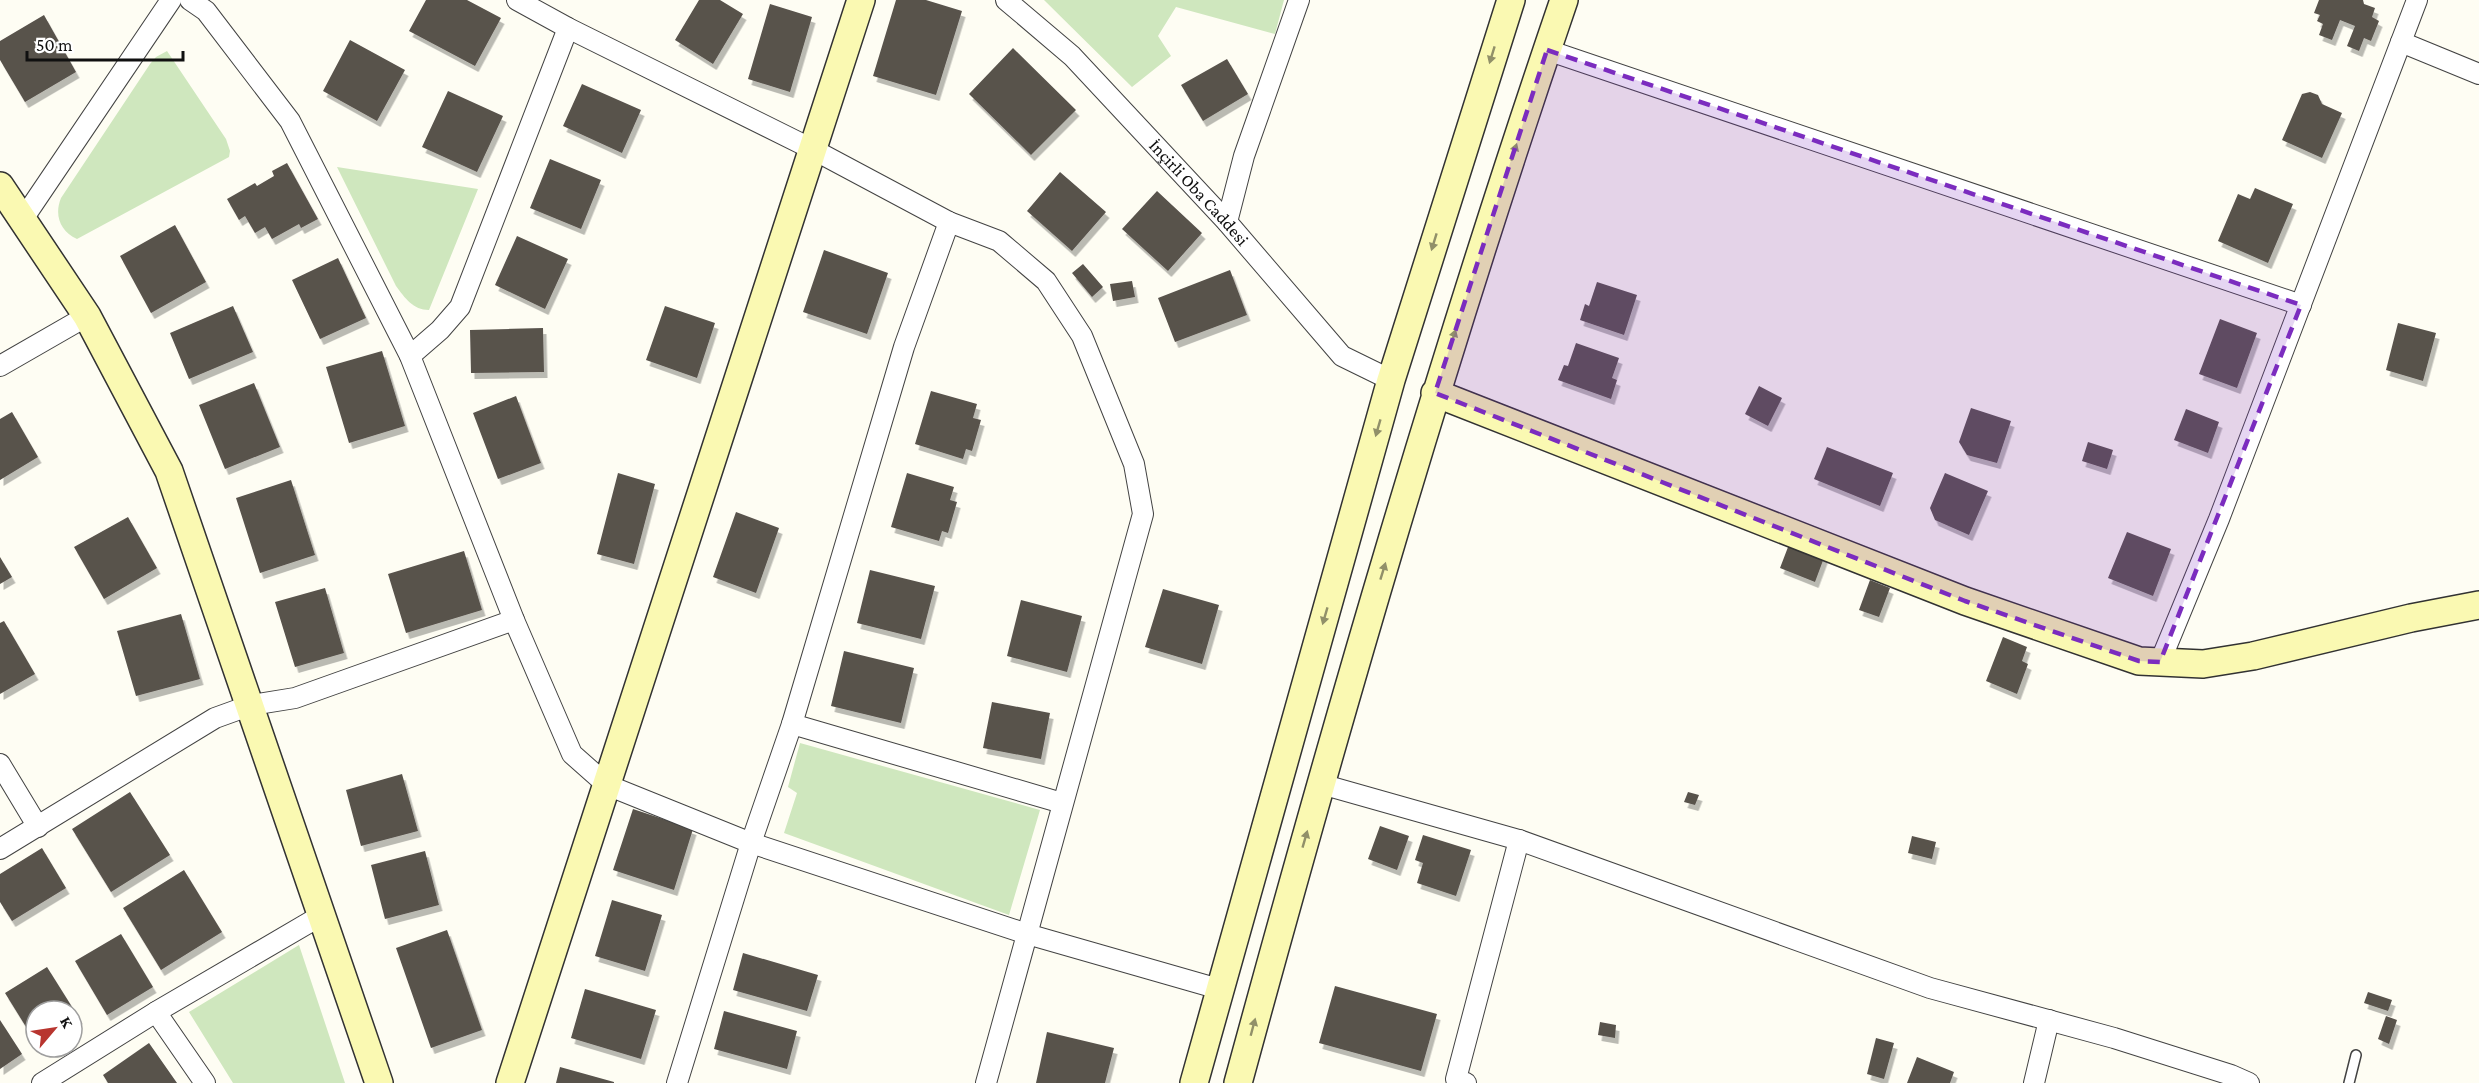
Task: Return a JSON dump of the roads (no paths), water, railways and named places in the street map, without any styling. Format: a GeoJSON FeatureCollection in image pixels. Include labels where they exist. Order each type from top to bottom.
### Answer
{"type":"FeatureCollection","features":[{"type":"Feature","properties":{"kind":"street"},"geometry":{"type":"LineString","coordinates":[[23,219],[171,0]]}},
{"type":"Feature","properties":{"kind":"street"},"geometry":{"type":"LineString","coordinates":[[190,0],[206,11],[290,121],[410,356],[514,620],[573,754],[606,785],[751,843],[1027,934],[1219,989]]}},
{"type":"Feature","properties":{"kind":"street"},"geometry":{"type":"LineString","coordinates":[[516,0],[814,150],[949,222],[999,241],[1046,281],[1082,336],[1134,464],[1143,514],[986,1083]]}},
{"type":"Feature","properties":{"kind":"street"},"geometry":{"type":"LineString","coordinates":[[510,1083],[861,0]]}},
{"type":"Feature","properties":{"kind":"street"},"geometry":{"type":"LineString","coordinates":[[1227,222],[1244,156],[1299,0]]}},
{"type":"Feature","properties":{"kind":"street"},"geometry":{"type":"LineString","coordinates":[[1194,1083],[1391,380],[1511,0]]}},
{"type":"Feature","properties":{"kind":"street"},"geometry":{"type":"LineString","coordinates":[[1238,1083],[1321,784],[1435,393],[1564,0]]}},
{"type":"Feature","properties":{"kind":"street"},"geometry":{"type":"LineString","coordinates":[[2160,662],[2219,519],[2417,0]]}},
{"type":"Feature","properties":{"kind":"street","name":"İnçirli Oba Caddesi"},"geometry":{"type":"LineString","coordinates":[[1012,2],[1072,56],[1227,222],[1342,356],[1391,380]]}},
{"type":"Feature","properties":{"kind":"street"},"geometry":{"type":"LineString","coordinates":[[410,356],[440,330],[460,307],[568,28]]}},
{"type":"Feature","properties":{"kind":"street"},"geometry":{"type":"LineString","coordinates":[[2401,42],[2479,74]]}},
{"type":"Feature","properties":{"kind":"street"},"geometry":{"type":"LineString","coordinates":[[1547,50],[2301,305]]}},
{"type":"Feature","properties":{"kind":"street"},"geometry":{"type":"LineString","coordinates":[[0,186],[87,316],[169,471],[379,1083]]}},
{"type":"Feature","properties":{"kind":"street"},"geometry":{"type":"LineString","coordinates":[[677,1083],[751,843],[792,724],[904,347],[949,222]]}},
{"type":"Feature","properties":{"kind":"street"},"geometry":{"type":"LineString","coordinates":[[0,366],[87,316]]}},
{"type":"Feature","properties":{"kind":"street"},"geometry":{"type":"LineString","coordinates":[[1435,393],[1965,601],[2139,661],[2203,664],[2253,656],[2411,618],[2479,605]]}},
{"type":"Feature","properties":{"kind":"street"},"geometry":{"type":"LineString","coordinates":[[0,849],[215,718],[251,705],[295,698],[514,620]]}},
{"type":"Feature","properties":{"kind":"street"},"geometry":{"type":"LineString","coordinates":[[792,724],[1062,803]]}},
{"type":"Feature","properties":{"kind":"street"},"geometry":{"type":"LineString","coordinates":[[0,764],[38,827]]}},
{"type":"Feature","properties":{"kind":"street"},"geometry":{"type":"LineString","coordinates":[[1321,784],[1519,840],[1930,988],[2049,1020],[2231,1075],[2249,1083]]}},
{"type":"Feature","properties":{"kind":"street"},"geometry":{"type":"LineString","coordinates":[[1466,1083],[1456,1080],[1519,840]]}},
{"type":"Feature","properties":{"kind":"street"},"geometry":{"type":"LineString","coordinates":[[42,1083],[156,1012],[321,915]]}},
{"type":"Feature","properties":{"kind":"street"},"geometry":{"type":"LineString","coordinates":[[156,1012],[205,1083]]}},
{"type":"Feature","properties":{"kind":"street"},"geometry":{"type":"LineString","coordinates":[[2034,1083],[2049,1020]]}},
{"type":"Feature","properties":{"kind":"lane"},"geometry":{"type":"LineString","coordinates":[[2349,1083],[2356,1055]]}}]}
